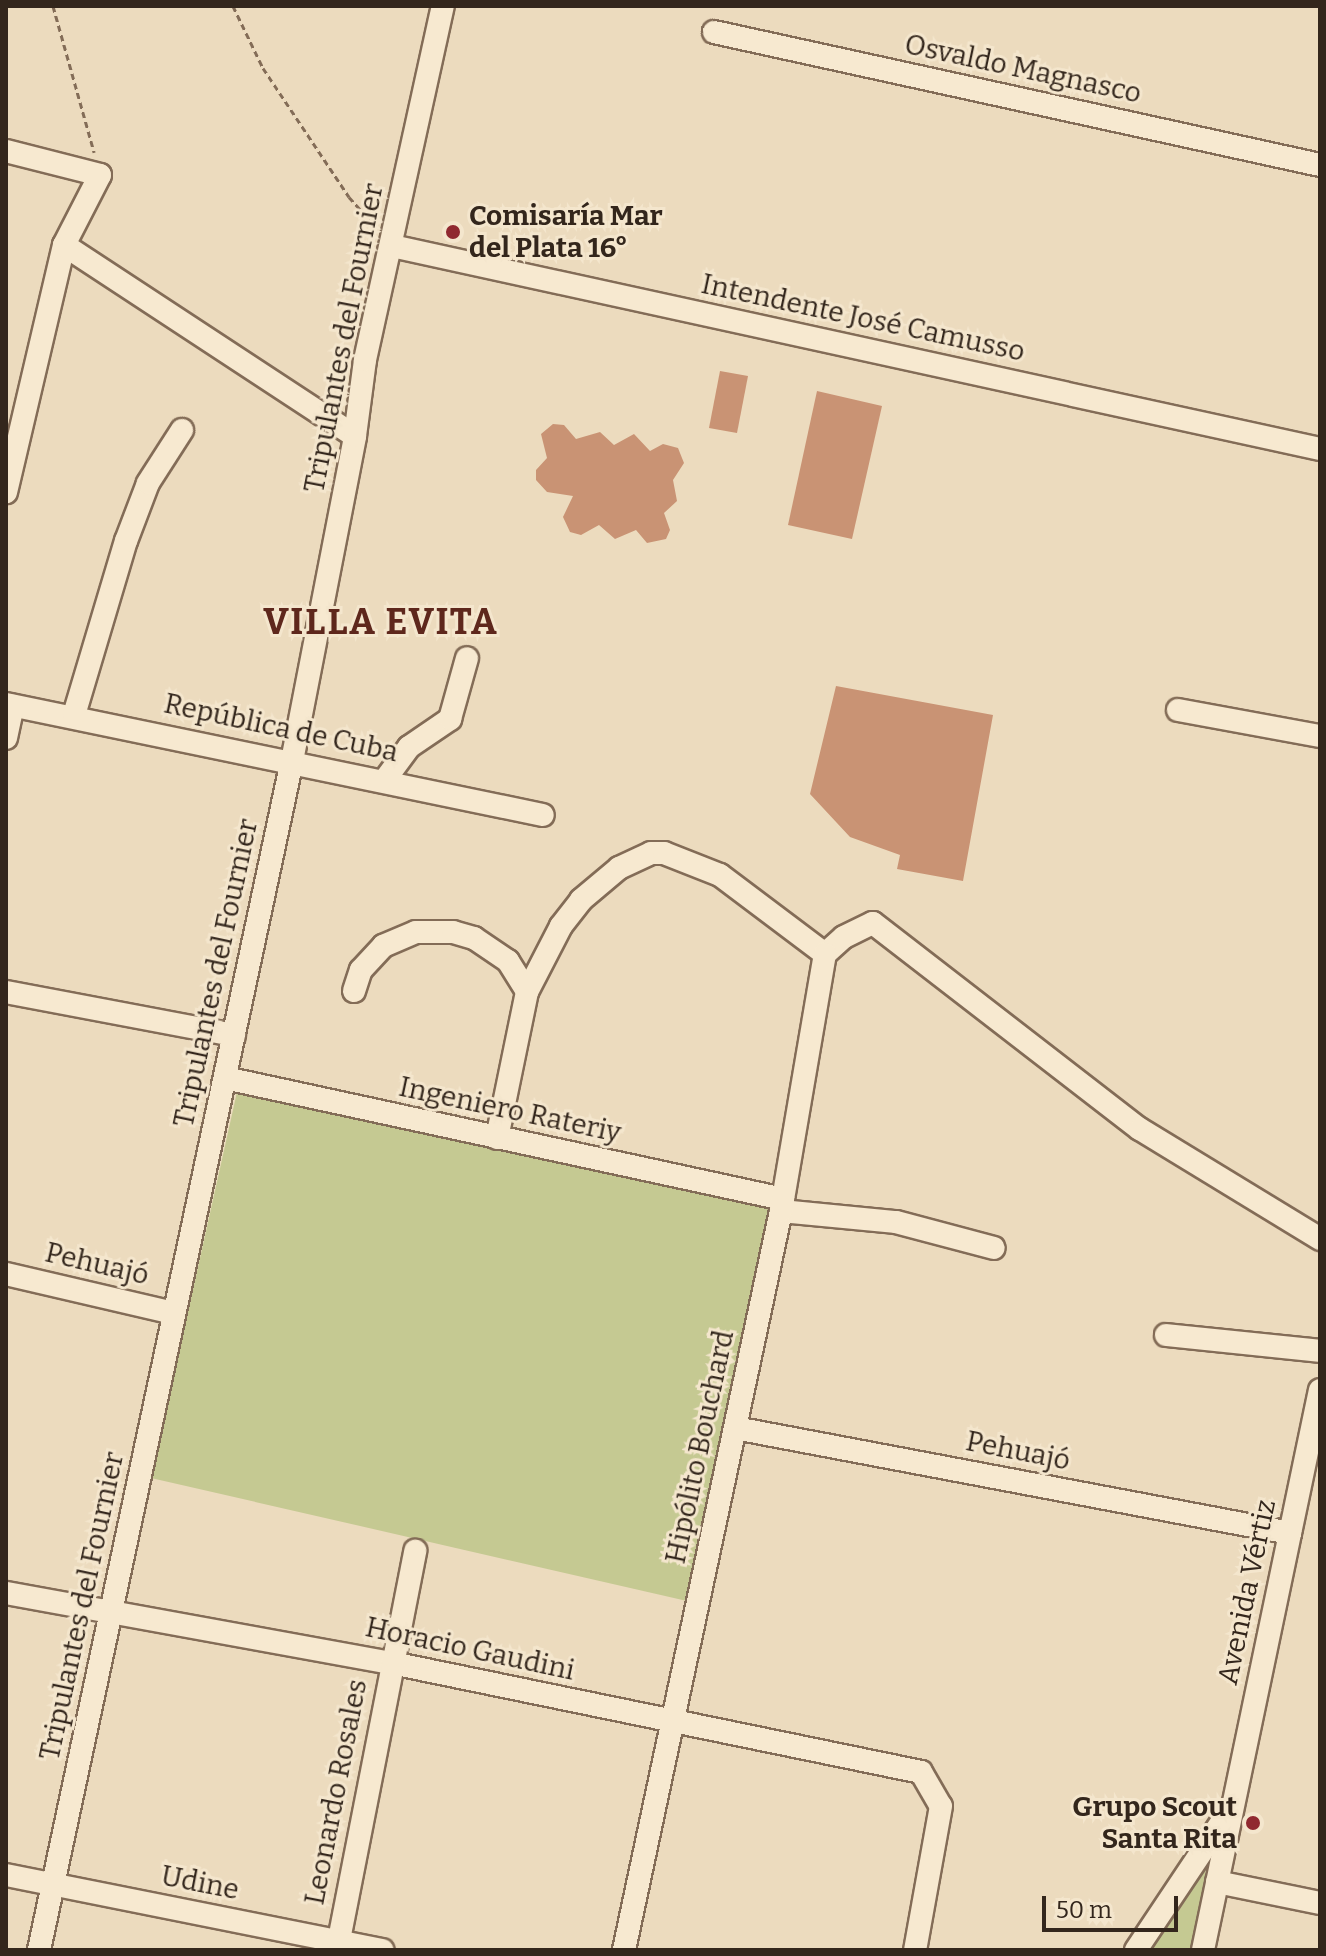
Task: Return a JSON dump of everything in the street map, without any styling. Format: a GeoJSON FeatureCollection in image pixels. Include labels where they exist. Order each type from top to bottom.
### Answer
{"type":"FeatureCollection","features":[{"type":"Feature","properties":{"kind":"street","name":"Tripulantes del Fournier"},"geometry":{"type":"LineString","coordinates":[[39,1950],[292,761],[355,436],[365,360],[443,6]]}},
{"type":"Feature","properties":{"kind":"street","name":"Osvaldo Magnasco"},"geometry":{"type":"LineString","coordinates":[[714,32],[1320,165]]}},
{"type":"Feature","properties":{"kind":"street"},"geometry":{"type":"LineString","coordinates":[[6,151],[100,175],[64,245],[6,492]]}},
{"type":"Feature","properties":{"kind":"street"},"geometry":{"type":"LineString","coordinates":[[64,245],[355,436]]}},
{"type":"Feature","properties":{"kind":"street","name":"Intendente José Camusso"},"geometry":{"type":"LineString","coordinates":[[392,246],[1320,449]]}},
{"type":"Feature","properties":{"kind":"street"},"geometry":{"type":"LineString","coordinates":[[74,715],[126,541],[148,483],[182,430]]}},
{"type":"Feature","properties":{"kind":"street"},"geometry":{"type":"LineString","coordinates":[[384,781],[409,747],[450,719],[467,658]]}},
{"type":"Feature","properties":{"kind":"street"},"geometry":{"type":"LineString","coordinates":[[6,738],[10,705]]}},
{"type":"Feature","properties":{"kind":"street","name":"República de Cuba"},"geometry":{"type":"LineString","coordinates":[[10,705],[74,715],[543,815]]}},
{"type":"Feature","properties":{"kind":"street"},"geometry":{"type":"LineString","coordinates":[[1178,710],[1320,736]]}},
{"type":"Feature","properties":{"kind":"street"},"geometry":{"type":"LineString","coordinates":[[497,1138],[527,992],[561,926],[581,900],[619,868],[651,853],[664,853],[748,892],[825,954],[844,937],[873,923],[1140,1129],[1320,1239]]}},
{"type":"Feature","properties":{"kind":"street"},"geometry":{"type":"LineString","coordinates":[[354,991],[361,970],[383,946],[416,932],[453,932],[489,946],[508,961],[527,992]]}},
{"type":"Feature","properties":{"kind":"street","name":"Hipólito Bouchard"},"geometry":{"type":"LineString","coordinates":[[624,1950],[782,1205],[825,954]]}},
{"type":"Feature","properties":{"kind":"street"},"geometry":{"type":"LineString","coordinates":[[6,992],[234,1035]]}},
{"type":"Feature","properties":{"kind":"street","name":"Ingeniero Rateriy"},"geometry":{"type":"LineString","coordinates":[[225,1078],[782,1205],[896,1222],[994,1248]]}},
{"type":"Feature","properties":{"kind":"street","name":"Pehuajó"},"geometry":{"type":"LineString","coordinates":[[6,1274],[174,1313]]}},
{"type":"Feature","properties":{"kind":"street"},"geometry":{"type":"LineString","coordinates":[[1166,1335],[1320,1351]]}},
{"type":"Feature","properties":{"kind":"street","name":"Avenida Vértiz"},"geometry":{"type":"LineString","coordinates":[[1203,1950],[1290,1533],[1313,1453],[1320,1390]]}},
{"type":"Feature","properties":{"kind":"street","name":"Pehuajó"},"geometry":{"type":"LineString","coordinates":[[735,1428],[1290,1533]]}},
{"type":"Feature","properties":{"kind":"street","name":"Leonardo Rosales"},"geometry":{"type":"LineString","coordinates":[[338,1945],[415,1551]]}},
{"type":"Feature","properties":{"kind":"street","name":"Horacio Gaudini"},"geometry":{"type":"LineString","coordinates":[[6,1593],[392,1663],[921,1772],[941,1806],[915,1950]]}},
{"type":"Feature","properties":{"kind":"street"},"geometry":{"type":"LineString","coordinates":[[1136,1950],[1233,1807]]}},
{"type":"Feature","properties":{"kind":"street","name":"Udine"},"geometry":{"type":"LineString","coordinates":[[6,1875],[338,1945],[383,1950]]}},
{"type":"Feature","properties":{"kind":"street"},"geometry":{"type":"LineString","coordinates":[[1217,1882],[1320,1903]]}},
{"type":"Feature","properties":{"kind":"path"},"geometry":{"type":"LineString","coordinates":[[53,6],[100,175]]}},
{"type":"Feature","properties":{"kind":"path"},"geometry":{"type":"LineString","coordinates":[[233,6],[263,68],[349,197],[392,246]]}},
{"type":"Feature","properties":{"kind":"green space"},"geometry":{"type":"Polygon","coordinates":[[[237,1092],[772,1205],[687,1601],[151,1478],[237,1092]]]}},
{"type":"Feature","properties":{"kind":"green space"},"geometry":{"type":"Polygon","coordinates":[[[1207,1862],[1194,1950],[1148,1950],[1207,1862]]]}},
{"type":"Feature","properties":{"kind":"building"},"geometry":{"type":"Polygon","coordinates":[[[720,371],[748,376],[737,433],[709,428],[720,371]]]}},
{"type":"Feature","properties":{"kind":"building"},"geometry":{"type":"Polygon","coordinates":[[[817,391],[882,406],[852,539],[788,525],[817,391]]]}},
{"type":"Feature","properties":{"kind":"building"},"geometry":{"type":"Polygon","coordinates":[[[553,424],[564,425],[576,439],[600,432],[614,445],[634,434],[650,451],[663,444],[678,448],[684,463],[673,480],[677,501],[664,513],[670,530],[666,539],[647,543],[636,530],[615,539],[599,525],[581,535],[570,532],[563,517],[573,496],[547,492],[536,480],[536,470],[547,458],[541,434],[553,424]]]}},
{"type":"Feature","properties":{"kind":"building"},"geometry":{"type":"Polygon","coordinates":[[[836,686],[993,715],[963,881],[897,869],[900,855],[850,837],[810,794],[836,686]]]}},
{"type":"Feature","properties":{"kind":"place","name":"Comisaría Mar del Plata 16°"},"geometry":{"type":"Point","coordinates":[453,232]}},
{"type":"Feature","properties":{"kind":"place","name":"Grupo Scout Santa Rita"},"geometry":{"type":"Point","coordinates":[1253,1823]}},
{"type":"Feature","properties":{"kind":"district","name":"VILLA EVITA"},"geometry":{"type":"Point","coordinates":[381,623]}}]}
